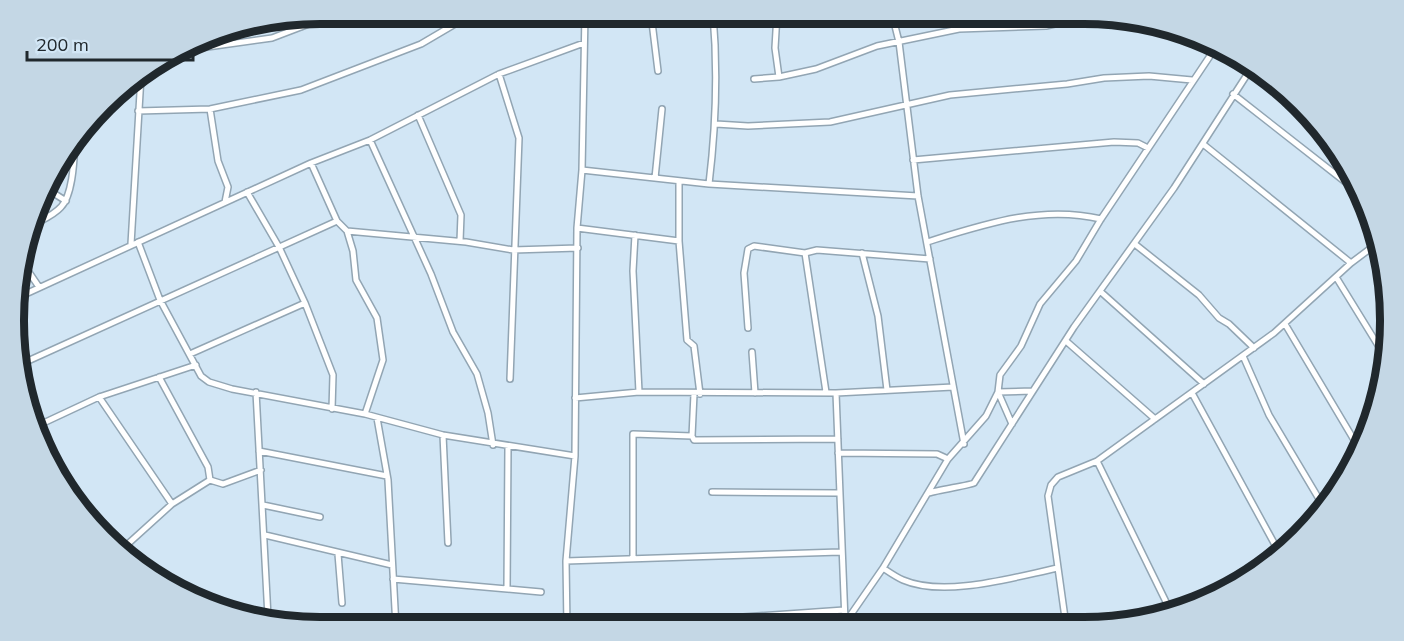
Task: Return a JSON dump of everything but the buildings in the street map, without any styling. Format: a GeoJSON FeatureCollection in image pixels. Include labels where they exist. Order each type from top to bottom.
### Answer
{"type":"FeatureCollection","features":[{"type":"Feature","properties":{"kind":"street"},"geometry":{"type":"LineString","coordinates":[[138,111],[210,109],[301,90],[348,74],[421,44],[455,24]]}},
{"type":"Feature","properties":{"kind":"street"},"geometry":{"type":"LineString","coordinates":[[567,617],[566,561],[575,456],[577,228],[582,170],[585,24]]}},
{"type":"Feature","properties":{"kind":"street"},"geometry":{"type":"LineString","coordinates":[[652,24],[658,71]]}},
{"type":"Feature","properties":{"kind":"street"},"geometry":{"type":"LineString","coordinates":[[709,184],[716,124],[717,64],[713,24]]}},
{"type":"Feature","properties":{"kind":"street"},"geometry":{"type":"LineString","coordinates":[[776,24],[775,41],[779,77]]}},
{"type":"Feature","properties":{"kind":"street"},"geometry":{"type":"LineString","coordinates":[[894,24],[899,42],[918,196],[964,444]]}},
{"type":"Feature","properties":{"kind":"street"},"geometry":{"type":"LineString","coordinates":[[754,79],[779,77],[816,69],[877,46],[959,29],[1053,24]]}},
{"type":"Feature","properties":{"kind":"street"},"geometry":{"type":"LineString","coordinates":[[207,47],[272,38],[307,25]]}},
{"type":"Feature","properties":{"kind":"street"},"geometry":{"type":"LineString","coordinates":[[26,294],[311,163],[370,141],[499,74],[584,43]]}},
{"type":"Feature","properties":{"kind":"street"},"geometry":{"type":"LineString","coordinates":[[850,617],[883,568],[948,459],[964,444],[986,416],[998,392],[1000,375],[1021,346],[1040,304],[1076,261],[1101,219],[1211,53]]}},
{"type":"Feature","properties":{"kind":"street"},"geometry":{"type":"LineString","coordinates":[[499,74],[519,138],[519,187],[513,250],[510,379]]}},
{"type":"Feature","properties":{"kind":"street"},"geometry":{"type":"LineString","coordinates":[[929,494],[951,486],[970,486],[974,483],[1066,341],[1136,245],[1247,74]]}},
{"type":"Feature","properties":{"kind":"street"},"geometry":{"type":"LineString","coordinates":[[716,124],[748,126],[830,122],[950,95],[1104,78],[1149,76],[1192,80]]}},
{"type":"Feature","properties":{"kind":"street"},"geometry":{"type":"LineString","coordinates":[[140,85],[135,243],[160,300],[201,376],[209,381],[332,409],[365,414],[443,435],[493,445],[575,456]]}},
{"type":"Feature","properties":{"kind":"street"},"geometry":{"type":"LineString","coordinates":[[1233,94],[1345,182]]}},
{"type":"Feature","properties":{"kind":"street"},"geometry":{"type":"LineString","coordinates":[[210,109],[218,161],[228,187],[225,202]]}},
{"type":"Feature","properties":{"kind":"street"},"geometry":{"type":"LineString","coordinates":[[655,178],[662,109]]}},
{"type":"Feature","properties":{"kind":"street"},"geometry":{"type":"LineString","coordinates":[[418,115],[461,215],[460,241]]}},
{"type":"Feature","properties":{"kind":"street"},"geometry":{"type":"LineString","coordinates":[[370,141],[453,332],[477,374],[488,413],[493,445]]}},
{"type":"Feature","properties":{"kind":"street"},"geometry":{"type":"LineString","coordinates":[[913,160],[1114,142],[1138,143],[1148,148]]}},
{"type":"Feature","properties":{"kind":"street"},"geometry":{"type":"LineString","coordinates":[[1203,144],[1351,263]]}},
{"type":"Feature","properties":{"kind":"street"},"geometry":{"type":"LineString","coordinates":[[42,220],[54,213],[66,201],[74,156]]}},
{"type":"Feature","properties":{"kind":"street"},"geometry":{"type":"LineString","coordinates":[[311,163],[337,221],[347,231],[353,251],[356,280],[377,318],[383,360],[365,414]]}},
{"type":"Feature","properties":{"kind":"street"},"geometry":{"type":"LineString","coordinates":[[582,170],[709,184],[918,196]]}},
{"type":"Feature","properties":{"kind":"street"},"geometry":{"type":"LineString","coordinates":[[679,181],[679,241],[687,340],[694,346],[697,394],[692,436]]}},
{"type":"Feature","properties":{"kind":"street"},"geometry":{"type":"LineString","coordinates":[[247,192],[279,247],[305,303],[333,375],[332,409]]}},
{"type":"Feature","properties":{"kind":"street"},"geometry":{"type":"LineString","coordinates":[[53,193],[66,201]]}},
{"type":"Feature","properties":{"kind":"street"},"geometry":{"type":"LineString","coordinates":[[927,242],[992,222],[1030,214],[1076,213],[1101,219]]}},
{"type":"Feature","properties":{"kind":"street"},"geometry":{"type":"LineString","coordinates":[[27,361],[337,221]]}},
{"type":"Feature","properties":{"kind":"street"},"geometry":{"type":"LineString","coordinates":[[577,228],[679,241]]}},
{"type":"Feature","properties":{"kind":"street"},"geometry":{"type":"LineString","coordinates":[[347,231],[460,241],[513,250],[578,248]]}},
{"type":"Feature","properties":{"kind":"street"},"geometry":{"type":"LineString","coordinates":[[635,235],[633,271],[639,392]]}},
{"type":"Feature","properties":{"kind":"street"},"geometry":{"type":"LineString","coordinates":[[1136,245],[1162,263],[1199,295],[1219,318],[1230,324],[1254,348]]}},
{"type":"Feature","properties":{"kind":"street"},"geometry":{"type":"LineString","coordinates":[[748,328],[744,273],[748,249],[754,246],[805,253],[817,250],[930,259]]}},
{"type":"Feature","properties":{"kind":"street"},"geometry":{"type":"LineString","coordinates":[[1065,617],[1048,496],[1058,477],[1097,461],[1254,348],[1285,324],[1351,263],[1371,249]]}},
{"type":"Feature","properties":{"kind":"street"},"geometry":{"type":"LineString","coordinates":[[805,253],[826,392]]}},
{"type":"Feature","properties":{"kind":"street"},"geometry":{"type":"LineString","coordinates":[[862,253],[878,316],[887,390]]}},
{"type":"Feature","properties":{"kind":"street"},"geometry":{"type":"LineString","coordinates":[[29,272],[39,287]]}},
{"type":"Feature","properties":{"kind":"street"},"geometry":{"type":"LineString","coordinates":[[1336,277],[1378,346]]}},
{"type":"Feature","properties":{"kind":"street"},"geometry":{"type":"LineString","coordinates":[[1101,292],[1204,384]]}},
{"type":"Feature","properties":{"kind":"street"},"geometry":{"type":"LineString","coordinates":[[190,354],[305,303]]}},
{"type":"Feature","properties":{"kind":"street"},"geometry":{"type":"LineString","coordinates":[[1285,324],[1354,440]]}},
{"type":"Feature","properties":{"kind":"street"},"geometry":{"type":"LineString","coordinates":[[1066,341],[1155,419]]}},
{"type":"Feature","properties":{"kind":"street"},"geometry":{"type":"LineString","coordinates":[[752,352],[755,393]]}},
{"type":"Feature","properties":{"kind":"street"},"geometry":{"type":"LineString","coordinates":[[1243,356],[1269,415],[1305,480],[1319,501]]}},
{"type":"Feature","properties":{"kind":"street"},"geometry":{"type":"LineString","coordinates":[[43,423],[99,397],[196,365]]}},
{"type":"Feature","properties":{"kind":"street"},"geometry":{"type":"LineString","coordinates":[[159,377],[208,467],[210,480]]}},
{"type":"Feature","properties":{"kind":"street"},"geometry":{"type":"LineString","coordinates":[[575,398],[639,392],[836,393],[953,387]]}},
{"type":"Feature","properties":{"kind":"street"},"geometry":{"type":"LineString","coordinates":[[998,392],[1033,391]]}},
{"type":"Feature","properties":{"kind":"street"},"geometry":{"type":"LineString","coordinates":[[256,392],[268,612]]}},
{"type":"Feature","properties":{"kind":"street"},"geometry":{"type":"LineString","coordinates":[[998,392],[1012,424]]}},
{"type":"Feature","properties":{"kind":"street"},"geometry":{"type":"LineString","coordinates":[[836,393],[840,552],[844,617]]}},
{"type":"Feature","properties":{"kind":"street"},"geometry":{"type":"LineString","coordinates":[[1192,393],[1276,546]]}},
{"type":"Feature","properties":{"kind":"street"},"geometry":{"type":"LineString","coordinates":[[99,397],[172,504]]}},
{"type":"Feature","properties":{"kind":"street"},"geometry":{"type":"LineString","coordinates":[[377,418],[387,476],[395,617]]}},
{"type":"Feature","properties":{"kind":"street"},"geometry":{"type":"LineString","coordinates":[[633,557],[633,434],[692,436],[694,440],[838,439]]}},
{"type":"Feature","properties":{"kind":"street"},"geometry":{"type":"LineString","coordinates":[[443,435],[448,543]]}},
{"type":"Feature","properties":{"kind":"street"},"geometry":{"type":"LineString","coordinates":[[507,589],[508,447]]}},
{"type":"Feature","properties":{"kind":"street"},"geometry":{"type":"LineString","coordinates":[[259,451],[387,476]]}},
{"type":"Feature","properties":{"kind":"street"},"geometry":{"type":"LineString","coordinates":[[838,453],[937,454],[948,459]]}},
{"type":"Feature","properties":{"kind":"street"},"geometry":{"type":"LineString","coordinates":[[1097,461],[1167,605]]}},
{"type":"Feature","properties":{"kind":"street"},"geometry":{"type":"LineString","coordinates":[[210,480],[222,484],[261,470]]}},
{"type":"Feature","properties":{"kind":"street"},"geometry":{"type":"LineString","coordinates":[[127,545],[172,504],[210,480]]}},
{"type":"Feature","properties":{"kind":"street"},"geometry":{"type":"LineString","coordinates":[[711,492],[839,493]]}},
{"type":"Feature","properties":{"kind":"street"},"geometry":{"type":"LineString","coordinates":[[263,505],[320,518]]}},
{"type":"Feature","properties":{"kind":"street"},"geometry":{"type":"LineString","coordinates":[[265,535],[392,565]]}},
{"type":"Feature","properties":{"kind":"street"},"geometry":{"type":"LineString","coordinates":[[566,561],[840,552]]}},
{"type":"Feature","properties":{"kind":"street"},"geometry":{"type":"LineString","coordinates":[[338,554],[342,603]]}},
{"type":"Feature","properties":{"kind":"street"},"geometry":{"type":"LineString","coordinates":[[883,568],[903,580],[938,587],[990,582],[1058,568]]}},
{"type":"Feature","properties":{"kind":"street"},"geometry":{"type":"LineString","coordinates":[[393,579],[541,592]]}},
{"type":"Feature","properties":{"kind":"street"},"geometry":{"type":"LineString","coordinates":[[744,617],[844,610]]}}]}
